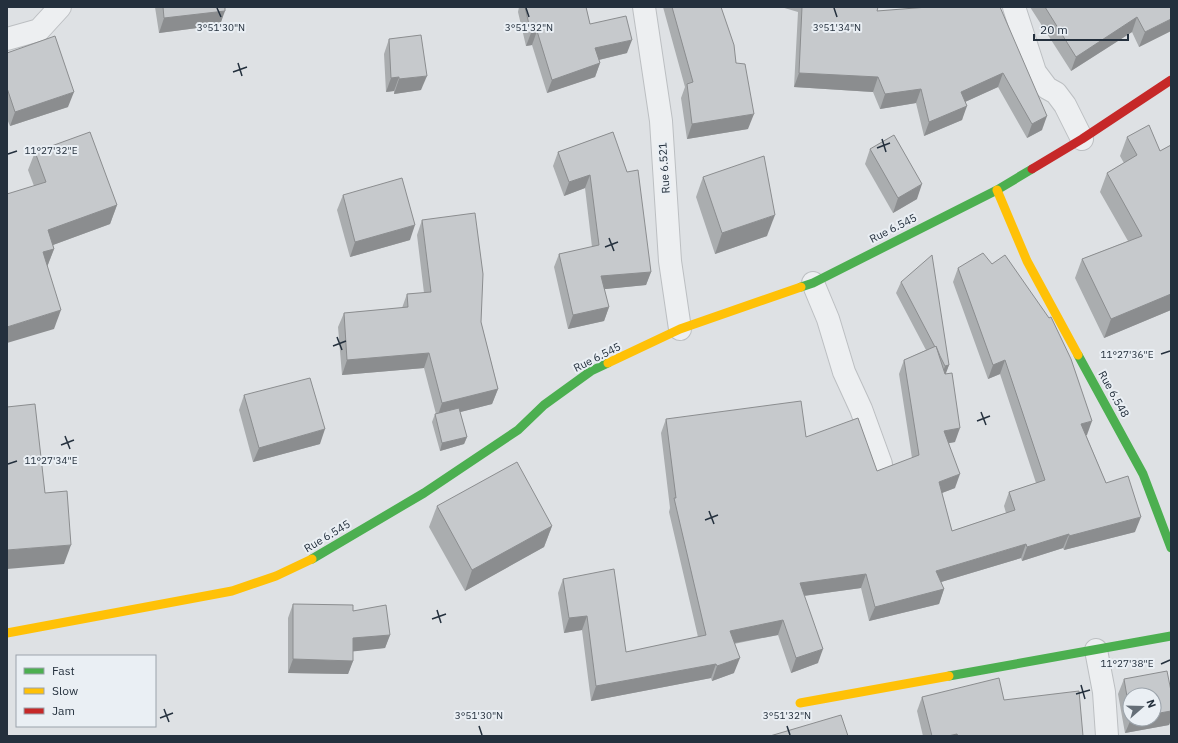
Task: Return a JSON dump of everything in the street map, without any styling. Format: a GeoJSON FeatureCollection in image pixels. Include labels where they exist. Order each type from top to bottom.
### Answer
{"type":"FeatureCollection","features":[{"type":"Feature","properties":{"kind":"street"},"geometry":{"type":"LineString","coordinates":[[7,39],[39,30],[60,7]]}},
{"type":"Feature","properties":{"kind":"street","name":"Rue 6.521"},"geometry":{"type":"LineString","coordinates":[[644,7],[661,121],[670,261],[680,330]]}},
{"type":"Feature","properties":{"kind":"street"},"geometry":{"type":"LineString","coordinates":[[1014,7],[1035,72],[1047,88],[1056,93],[1065,105],[1082,138]]}},
{"type":"Feature","properties":{"kind":"street","name":"Rue 6.545"},"geometry":{"type":"LineString","coordinates":[[7,633],[232,591],[276,576],[317,556],[424,493],[518,430],[544,405],[591,371],[680,330],[814,283],[997,190],[1082,138],[1171,80]]}},
{"type":"Feature","properties":{"kind":"street","name":"Rue 6.548"},"geometry":{"type":"LineString","coordinates":[[997,190],[1027,260],[1143,474],[1165,536],[1171,548]]}},
{"type":"Feature","properties":{"kind":"street"},"geometry":{"type":"LineString","coordinates":[[814,283],[828,319],[844,372],[862,409],[881,464]]}},
{"type":"Feature","properties":{"kind":"street"},"geometry":{"type":"LineString","coordinates":[[800,703],[1171,636]]}},
{"type":"Feature","properties":{"kind":"street"},"geometry":{"type":"LineString","coordinates":[[1096,650],[1104,692],[1107,736]]}},
{"type":"Feature","properties":{"kind":"building"},"geometry":{"type":"Polygon","coordinates":[[[163,7],[225,7],[225,11],[164,18],[163,7]]]}},
{"type":"Feature","properties":{"kind":"building"},"geometry":{"type":"Polygon","coordinates":[[[525,7],[586,7],[590,24],[626,16],[632,40],[595,48],[600,63],[552,80],[537,31],[531,33],[525,7]]]}},
{"type":"Feature","properties":{"kind":"building"},"geometry":{"type":"Polygon","coordinates":[[[672,7],[721,7],[734,45],[736,63],[745,64],[754,114],[692,124],[687,84],[693,82],[672,7]]]}},
{"type":"Feature","properties":{"kind":"building"},"geometry":{"type":"Polygon","coordinates":[[[802,7],[878,7],[877,11],[928,7],[1000,7],[1047,116],[1032,124],[1003,73],[961,92],[967,106],[929,122],[921,89],[885,94],[878,77],[799,73],[802,7]]]}},
{"type":"Feature","properties":{"kind":"building"},"geometry":{"type":"Polygon","coordinates":[[[1045,7],[1171,7],[1171,19],[1145,32],[1137,17],[1076,57],[1045,7]]]}},
{"type":"Feature","properties":{"kind":"building"},"geometry":{"type":"Polygon","coordinates":[[[421,35],[427,76],[399,79],[399,77],[391,78],[389,39],[421,35]]]}},
{"type":"Feature","properties":{"kind":"building"},"geometry":{"type":"Polygon","coordinates":[[[55,36],[74,92],[15,112],[7,88],[7,53],[55,36]]]}},
{"type":"Feature","properties":{"kind":"building"},"geometry":{"type":"Polygon","coordinates":[[[1149,125],[1160,151],[1171,145],[1171,294],[1111,319],[1082,259],[1142,236],[1107,173],[1137,155],[1127,137],[1149,125]]]}},
{"type":"Feature","properties":{"kind":"building"},"geometry":{"type":"Polygon","coordinates":[[[90,132],[117,205],[48,230],[54,249],[43,252],[61,310],[7,327],[7,194],[46,182],[35,152],[90,132]]]}},
{"type":"Feature","properties":{"kind":"building"},"geometry":{"type":"Polygon","coordinates":[[[613,132],[627,172],[638,170],[651,272],[601,276],[609,307],[573,315],[559,254],[599,245],[590,175],[569,182],[558,152],[613,132]]]}},
{"type":"Feature","properties":{"kind":"building"},"geometry":{"type":"Polygon","coordinates":[[[894,135],[922,184],[898,198],[870,149],[894,135]]]}},
{"type":"Feature","properties":{"kind":"building"},"geometry":{"type":"Polygon","coordinates":[[[764,156],[775,215],[722,233],[703,177],[764,156]]]}},
{"type":"Feature","properties":{"kind":"building"},"geometry":{"type":"Polygon","coordinates":[[[402,178],[415,225],[355,242],[343,195],[402,178]]]}},
{"type":"Feature","properties":{"kind":"building"},"geometry":{"type":"Polygon","coordinates":[[[475,213],[483,274],[481,322],[498,389],[442,403],[429,353],[347,360],[344,313],[408,307],[407,294],[431,292],[422,220],[475,213]]]}},
{"type":"Feature","properties":{"kind":"building"},"geometry":{"type":"Polygon","coordinates":[[[983,253],[992,264],[1005,255],[1049,318],[1051,317],[1071,359],[1092,421],[1081,424],[1106,483],[1128,476],[1141,517],[1069,536],[1069,534],[1027,547],[1026,544],[936,571],[944,589],[875,607],[866,574],[800,583],[823,649],[796,658],[783,620],[730,631],[740,658],[717,666],[716,664],[596,686],[587,616],[569,618],[563,579],[614,569],[626,652],[706,635],[674,498],[676,498],[666,419],[801,401],[806,437],[858,418],[877,471],[919,455],[904,360],[936,346],[945,374],[952,373],[960,428],[944,431],[960,474],[939,482],[952,531],[1015,510],[1009,492],[1045,480],[1005,360],[993,365],[958,268],[983,253]]]}},
{"type":"Feature","properties":{"kind":"building"},"geometry":{"type":"Polygon","coordinates":[[[932,255],[949,365],[945,366],[936,346],[935,347],[901,282],[932,255]]]}},
{"type":"Feature","properties":{"kind":"building"},"geometry":{"type":"Polygon","coordinates":[[[310,378],[325,429],[259,448],[244,395],[310,378]]]}},
{"type":"Feature","properties":{"kind":"building"},"geometry":{"type":"Polygon","coordinates":[[[35,404],[45,493],[67,491],[71,545],[7,550],[7,407],[35,404]]]}},
{"type":"Feature","properties":{"kind":"building"},"geometry":{"type":"Polygon","coordinates":[[[459,408],[467,437],[442,443],[435,414],[459,408]]]}},
{"type":"Feature","properties":{"kind":"building"},"geometry":{"type":"Polygon","coordinates":[[[517,462],[552,526],[472,570],[437,506],[517,462]]]}},
{"type":"Feature","properties":{"kind":"building"},"geometry":{"type":"Polygon","coordinates":[[[293,604],[353,605],[353,611],[386,605],[390,635],[353,638],[353,661],[293,659],[293,604]]]}},
{"type":"Feature","properties":{"kind":"building"},"geometry":{"type":"Polygon","coordinates":[[[1167,671],[1171,691],[1171,711],[1162,713],[1162,687],[1125,687],[1124,679],[1167,671]]]}},
{"type":"Feature","properties":{"kind":"building"},"geometry":{"type":"Polygon","coordinates":[[[999,678],[1004,700],[1079,691],[1083,736],[958,736],[957,734],[948,736],[932,736],[922,697],[999,678]]]}},
{"type":"Feature","properties":{"kind":"building"},"geometry":{"type":"Polygon","coordinates":[[[841,715],[848,736],[770,736],[841,715]]]}},
{"type":"Feature","properties":{"kind":"traffic: fast"},"geometry":{"type":"LineString","coordinates":[[801,287],[813,283],[997,190],[1032,169]]}},
{"type":"Feature","properties":{"kind":"traffic: fast"},"geometry":{"type":"LineString","coordinates":[[1078,355],[1143,474],[1171,548]]}},
{"type":"Feature","properties":{"kind":"traffic: fast"},"geometry":{"type":"LineString","coordinates":[[312,559],[424,493],[518,430],[544,405],[591,371],[608,363]]}},
{"type":"Feature","properties":{"kind":"traffic: fast"},"geometry":{"type":"LineString","coordinates":[[949,676],[1171,636]]}},
{"type":"Feature","properties":{"kind":"traffic: slow"},"geometry":{"type":"LineString","coordinates":[[997,190],[1027,261],[1078,355]]}},
{"type":"Feature","properties":{"kind":"traffic: slow"},"geometry":{"type":"LineString","coordinates":[[608,363],[680,329],[801,287]]}},
{"type":"Feature","properties":{"kind":"traffic: slow"},"geometry":{"type":"LineString","coordinates":[[7,633],[232,591],[276,576],[312,559]]}},
{"type":"Feature","properties":{"kind":"traffic: slow"},"geometry":{"type":"LineString","coordinates":[[800,703],[949,676]]}},
{"type":"Feature","properties":{"kind":"traffic: jam"},"geometry":{"type":"LineString","coordinates":[[1032,169],[1082,139],[1171,80]]}}]}
